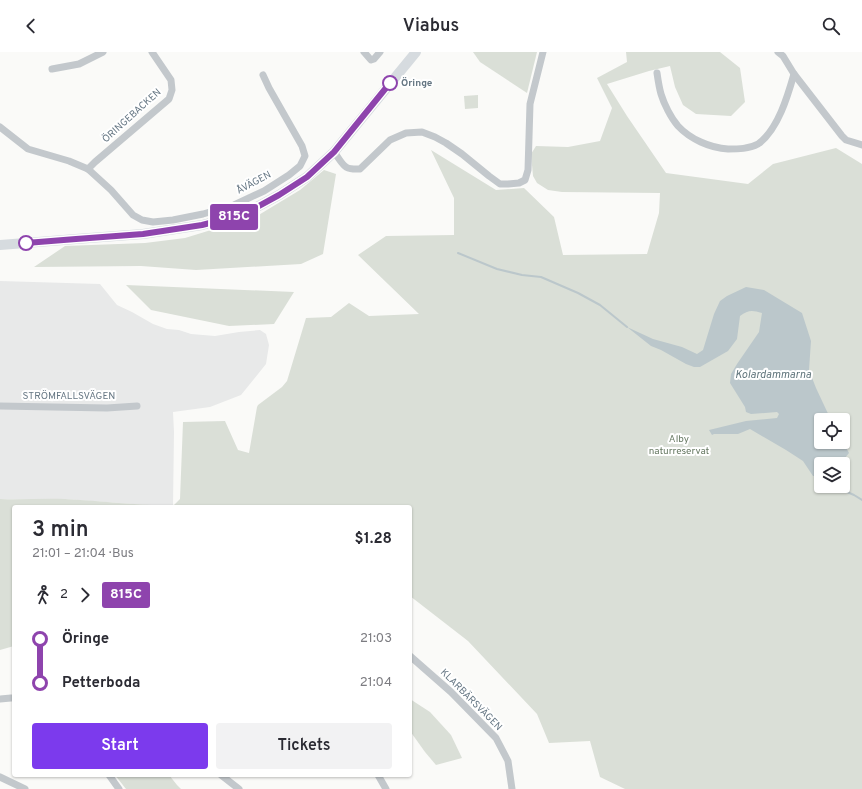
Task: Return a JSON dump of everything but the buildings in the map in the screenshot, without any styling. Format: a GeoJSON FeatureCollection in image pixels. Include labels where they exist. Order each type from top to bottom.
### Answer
{"type":"FeatureCollection","features":[{"type":"Feature","properties":{"kind":"main road"},"geometry":{"type":"LineString","coordinates":[[0,246],[143,234],[202,225],[233,217],[255,208],[307,177],[334,152],[416,52]]}},
{"type":"Feature","properties":{"kind":"main road"},"geometry":{"type":"LineString","coordinates":[[0,240],[48,237],[76,239]]}},
{"type":"Feature","properties":{"kind":"street"},"geometry":{"type":"LineString","coordinates":[[52,69],[79,64],[103,52]]}},
{"type":"Feature","properties":{"kind":"street","name":"ÖRINGEBACKEN"},"geometry":{"type":"LineString","coordinates":[[88,169],[169,99],[172,90],[171,80],[152,52]]}},
{"type":"Feature","properties":{"kind":"street"},"geometry":{"type":"LineString","coordinates":[[364,52],[371,60],[374,59],[380,52]]}},
{"type":"Feature","properties":{"kind":"street"},"geometry":{"type":"LineString","coordinates":[[334,152],[345,168],[351,170],[360,169],[390,140],[406,133],[422,132],[446,143],[500,184],[508,184],[525,180],[528,170],[530,104],[543,52]]}},
{"type":"Feature","properties":{"kind":"street"},"geometry":{"type":"LineString","coordinates":[[778,52],[783,56],[794,74],[846,140],[862,144]]}},
{"type":"Feature","properties":{"kind":"street"},"geometry":{"type":"LineString","coordinates":[[656,73],[661,93],[678,126],[700,141],[716,147],[731,149],[742,149],[752,146],[763,139],[772,128],[779,115],[788,96],[794,74]]}},
{"type":"Feature","properties":{"kind":"street","name":"ÅVÄGEN"},"geometry":{"type":"LineString","coordinates":[[0,127],[28,148],[70,161],[88,169],[111,190],[133,215],[142,220],[153,222],[173,220],[203,214],[234,205],[264,191],[300,166],[305,156],[302,146],[263,75]]}},
{"type":"Feature","properties":{"kind":"street","name":"STRÖMFALLSVÄGEN"},"geometry":{"type":"LineString","coordinates":[[0,406],[107,408],[137,406]]}},
{"type":"Feature","properties":{"kind":"street","name":"KLARBÄRSVÄGEN"},"geometry":{"type":"LineString","coordinates":[[412,658],[451,692],[496,738],[508,761],[512,789]]}},
{"type":"Feature","properties":{"kind":"street"},"geometry":{"type":"LineString","coordinates":[[0,699],[12,698]]}},
{"type":"Feature","properties":{"kind":"street"},"geometry":{"type":"LineString","coordinates":[[0,777],[25,789]]}},
{"type":"Feature","properties":{"kind":"street"},"geometry":{"type":"LineString","coordinates":[[110,777],[119,789]]}},
{"type":"Feature","properties":{"kind":"street"},"geometry":{"type":"LineString","coordinates":[[224,777],[239,789]]}},
{"type":"Feature","properties":{"kind":"street"},"geometry":{"type":"LineString","coordinates":[[379,777],[386,789]]}},
{"type":"Feature","properties":{"kind":"shaded area"},"geometry":{"type":"Polygon","coordinates":[[[0,281],[100,284],[117,305],[153,324],[167,329],[179,330],[191,334],[215,336],[260,330],[266,334],[269,345],[266,364],[241,395],[210,407],[173,412],[173,505],[147,505],[64,499],[0,499],[0,281]]]}},
{"type":"Feature","properties":{"kind":"green space"},"geometry":{"type":"Polygon","coordinates":[[[473,52],[537,52],[527,93],[480,62],[473,52]]]}},
{"type":"Feature","properties":{"kind":"green space","name":"Alby naturreservat"},"geometry":{"type":"Polygon","coordinates":[[[626,52],[720,52],[740,68],[745,102],[731,116],[696,114],[683,105],[675,87],[670,66],[607,84],[666,173],[748,184],[773,164],[836,148],[862,164],[862,789],[625,789],[600,777],[590,741],[549,743],[537,714],[468,641],[412,598],[412,505],[174,505],[180,499],[183,422],[225,421],[238,450],[249,453],[257,407],[282,387],[287,381],[306,318],[331,317],[349,303],[369,316],[419,314],[358,255],[386,236],[454,235],[454,198],[431,150],[496,190],[524,188],[554,217],[563,255],[647,254],[659,213],[660,193],[562,192],[548,190],[537,183],[533,176],[531,154],[536,146],[568,147],[600,141],[612,108],[597,78],[627,62],[626,52]]]}},
{"type":"Feature","properties":{"kind":"green space"},"geometry":{"type":"Polygon","coordinates":[[[478,95],[478,108],[465,109],[464,96],[478,95]]]}},
{"type":"Feature","properties":{"kind":"green space"},"geometry":{"type":"Polygon","coordinates":[[[324,170],[336,174],[323,254],[301,264],[196,270],[141,266],[34,267],[65,246],[145,243],[185,238],[257,216],[300,190],[324,170]]]}},
{"type":"Feature","properties":{"kind":"green space"},"geometry":{"type":"Polygon","coordinates":[[[126,285],[294,292],[274,324],[229,326],[151,310],[126,285]]]}},
{"type":"Feature","properties":{"kind":"green space","name":"Alby naturreservat"},"geometry":{"type":"Polygon","coordinates":[[[0,499],[65,499],[146,505],[12,505],[12,647],[0,650],[0,499]]]}},
{"type":"Feature","properties":{"kind":"green space"},"geometry":{"type":"Polygon","coordinates":[[[412,700],[430,712],[451,735],[462,758],[436,765],[412,734],[412,700]]]}},
{"type":"Feature","properties":{"kind":"green space"},"geometry":{"type":"Polygon","coordinates":[[[117,777],[171,777],[181,789],[126,789],[117,777]]]}},
{"type":"Feature","properties":{"kind":"water","name":"Kolardammarna"},"geometry":{"type":"Polygon","coordinates":[[[746,287],[764,290],[802,313],[811,341],[809,370],[828,413],[814,413],[814,449],[847,449],[849,453],[846,457],[814,457],[813,476],[803,461],[750,429],[738,434],[712,435],[709,430],[746,421],[777,418],[779,414],[777,412],[751,414],[746,412],[745,407],[730,383],[731,374],[759,332],[762,313],[750,311],[740,316],[737,339],[728,351],[700,367],[694,367],[686,364],[651,346],[627,327],[653,339],[682,347],[697,354],[703,350],[714,314],[720,301],[746,287]]]}},
{"type":"Feature","properties":{"kind":"waterway"},"geometry":{"type":"LineString","coordinates":[[458,253],[497,269],[522,275],[541,277],[578,293],[600,305],[627,327]]}},
{"type":"Feature","properties":{"kind":"waterway"},"geometry":{"type":"LineString","coordinates":[[849,493],[862,500]]}},
{"type":"Feature","properties":{"kind":"bus line","name":"815C"},"geometry":{"type":"LineString","coordinates":[[26,243],[143,234],[202,225],[233,217],[255,208],[307,177],[334,152],[390,83]]}},
{"type":"Feature","properties":{"kind":"place","name":"Öringe"},"geometry":{"type":"Point","coordinates":[390,83]}}]}
